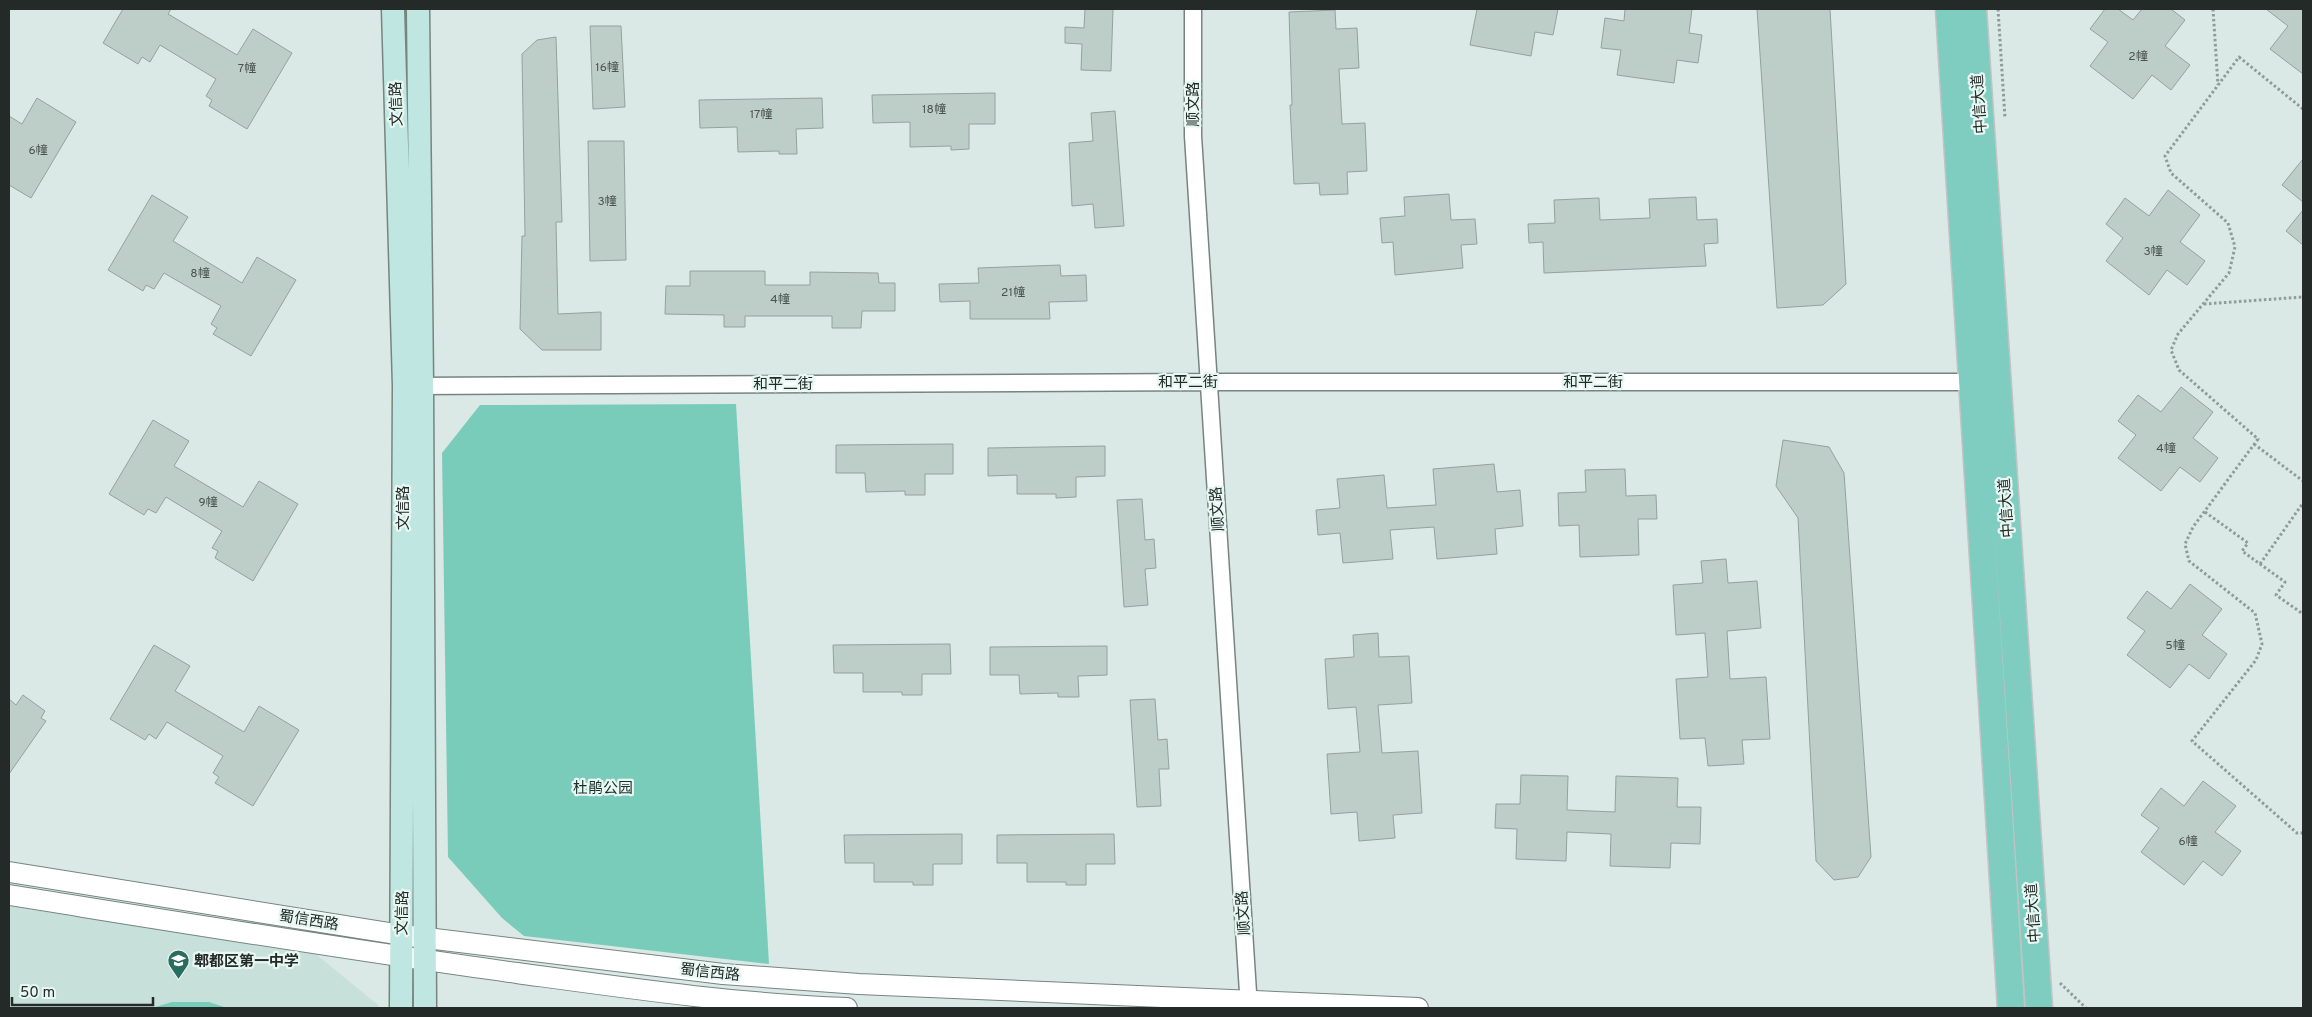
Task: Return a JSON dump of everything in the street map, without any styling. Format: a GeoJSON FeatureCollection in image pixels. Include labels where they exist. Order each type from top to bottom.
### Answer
{"type":"FeatureCollection","features":[{"type":"Feature","properties":{"kind":"main road","name":"文信路"},"geometry":{"type":"LineString","coordinates":[[393,9],[413,386],[401,1008]]}},
{"type":"Feature","properties":{"kind":"main road"},"geometry":{"type":"LineString","coordinates":[[418,9],[413,386],[425,938],[424,1008]]}},
{"type":"Feature","properties":{"kind":"main road","name":"中信大道"},"geometry":{"type":"LineString","coordinates":[[1949,9],[2011,1008]]}},
{"type":"Feature","properties":{"kind":"main road","name":"中信大道"},"geometry":{"type":"LineString","coordinates":[[1973,9],[2040,1008]]}},
{"type":"Feature","properties":{"kind":"street","name":"顺文路"},"geometry":{"type":"LineString","coordinates":[[1194,9],[1193,136],[1249,1005]]}},
{"type":"Feature","properties":{"kind":"street","name":"和平二街"},"geometry":{"type":"LineString","coordinates":[[413,386],[1209,382],[1972,382]]}},
{"type":"Feature","properties":{"kind":"street","name":"蜀信西路"},"geometry":{"type":"LineString","coordinates":[[9,872],[401,946],[424,960],[603,985],[811,1007],[847,1008]]}},
{"type":"Feature","properties":{"kind":"street","name":"蜀信西路"},"geometry":{"type":"LineString","coordinates":[[9,895],[401,946],[425,938],[723,974],[859,984],[1249,1005],[1418,1008]]}},
{"type":"Feature","properties":{"kind":"path"},"geometry":{"type":"LineString","coordinates":[[2213,9],[2218,86]]}},
{"type":"Feature","properties":{"kind":"path"},"geometry":{"type":"LineString","coordinates":[[2303,109],[2239,57],[2165,156],[2171,173],[2228,223],[2234,246],[2229,273],[2178,334],[2171,350],[2179,370],[2258,439],[2204,512],[2186,544],[2190,560],[2255,613],[2262,644],[2256,660],[2192,741],[2297,833],[2303,833]]}},
{"type":"Feature","properties":{"kind":"path"},"geometry":{"type":"LineString","coordinates":[[2203,304],[2303,296]]}},
{"type":"Feature","properties":{"kind":"path"},"geometry":{"type":"LineString","coordinates":[[2254,444],[2303,481]]}},
{"type":"Feature","properties":{"kind":"path"},"geometry":{"type":"LineString","coordinates":[[2260,564],[2303,503]]}},
{"type":"Feature","properties":{"kind":"path"},"geometry":{"type":"LineString","coordinates":[[2204,512],[2248,543],[2242,551],[2285,582],[2276,595],[2303,614]]}},
{"type":"Feature","properties":{"kind":"shaded area","name":"郫都区第一中学"},"geometry":{"type":"Polygon","coordinates":[[[9,906],[317,955],[378,1005],[378,1008],[9,1008],[9,906]]]}},
{"type":"Feature","properties":{"kind":"green space","name":"杜鹃公园"},"geometry":{"type":"Polygon","coordinates":[[[736,404],[769,964],[524,936],[502,918],[448,857],[442,453],[480,405],[736,404]]]}},
{"type":"Feature","properties":{"kind":"green space"},"geometry":{"type":"Polygon","coordinates":[[[172,1002],[209,1002],[227,1008],[152,1008],[172,1002]]]}},
{"type":"Feature","properties":{"kind":"building"},"geometry":{"type":"Polygon","coordinates":[[[123,9],[171,9],[168,14],[237,55],[253,29],[292,53],[247,129],[209,106],[212,100],[206,96],[216,79],[160,45],[150,62],[142,57],[138,64],[103,43],[123,9]]]}},
{"type":"Feature","properties":{"kind":"building"},"geometry":{"type":"Polygon","coordinates":[[[1085,9],[1113,9],[1111,71],[1081,70],[1082,44],[1065,43],[1065,27],[1084,28],[1085,9]]]}},
{"type":"Feature","properties":{"kind":"building"},"geometry":{"type":"Polygon","coordinates":[[[1477,9],[1558,9],[1553,35],[1535,32],[1531,56],[1470,45],[1477,9]]]}},
{"type":"Feature","properties":{"kind":"building"},"geometry":{"type":"Polygon","coordinates":[[[1625,9],[1692,9],[1689,33],[1702,35],[1698,63],[1677,60],[1674,83],[1617,75],[1621,50],[1601,48],[1605,18],[1624,21],[1625,9]]]}},
{"type":"Feature","properties":{"kind":"building"},"geometry":{"type":"Polygon","coordinates":[[[1757,9],[1830,9],[1846,284],[1823,305],[1777,308],[1757,9]]]}},
{"type":"Feature","properties":{"kind":"building"},"geometry":{"type":"Polygon","coordinates":[[[2105,9],[2118,9],[2133,20],[2142,9],[2171,9],[2185,20],[2165,46],[2190,65],[2171,90],[2152,75],[2133,99],[2090,66],[2108,42],[2090,29],[2105,9]]]}},
{"type":"Feature","properties":{"kind":"building"},"geometry":{"type":"Polygon","coordinates":[[[2266,9],[2303,9],[2303,74],[2270,49],[2288,26],[2266,9]]]}},
{"type":"Feature","properties":{"kind":"building"},"geometry":{"type":"Polygon","coordinates":[[[1335,10],[1336,29],[1357,28],[1359,68],[1339,69],[1342,124],[1365,123],[1367,171],[1347,172],[1348,194],[1320,195],[1319,183],[1294,184],[1290,105],[1292,105],[1289,12],[1335,10]]]}},
{"type":"Feature","properties":{"kind":"building"},"geometry":{"type":"Polygon","coordinates":[[[590,26],[621,26],[625,107],[593,109],[590,26]]]}},
{"type":"Feature","properties":{"kind":"building"},"geometry":{"type":"Polygon","coordinates":[[[556,37],[562,222],[556,222],[558,314],[601,312],[601,350],[542,350],[520,329],[522,236],[525,236],[522,54],[537,40],[556,37]]]}},
{"type":"Feature","properties":{"kind":"building"},"geometry":{"type":"Polygon","coordinates":[[[995,93],[995,124],[969,124],[969,149],[951,150],[951,146],[910,147],[910,122],[873,123],[872,95],[995,93]]]}},
{"type":"Feature","properties":{"kind":"building"},"geometry":{"type":"Polygon","coordinates":[[[37,98],[76,122],[31,198],[9,185],[9,116],[22,124],[37,98]]]}},
{"type":"Feature","properties":{"kind":"building"},"geometry":{"type":"Polygon","coordinates":[[[822,98],[823,128],[796,129],[797,154],[779,154],[779,151],[738,152],[737,127],[700,128],[699,100],[822,98]]]}},
{"type":"Feature","properties":{"kind":"building"},"geometry":{"type":"Polygon","coordinates":[[[1115,111],[1124,226],[1095,228],[1093,204],[1072,206],[1069,143],[1093,141],[1091,113],[1115,111]]]}},
{"type":"Feature","properties":{"kind":"building"},"geometry":{"type":"Polygon","coordinates":[[[588,141],[624,141],[626,260],[590,261],[588,141]]]}},
{"type":"Feature","properties":{"kind":"building"},"geometry":{"type":"Polygon","coordinates":[[[2303,159],[2303,202],[2282,185],[2303,159]]]}},
{"type":"Feature","properties":{"kind":"building"},"geometry":{"type":"Polygon","coordinates":[[[2168,190],[2200,215],[2180,242],[2205,261],[2187,285],[2167,270],[2149,295],[2106,261],[2123,238],[2106,224],[2125,198],[2149,216],[2168,190]]]}},
{"type":"Feature","properties":{"kind":"building"},"geometry":{"type":"Polygon","coordinates":[[[1449,194],[1451,220],[1475,219],[1477,244],[1461,245],[1463,268],[1395,275],[1393,242],[1382,243],[1380,218],[1405,216],[1404,197],[1449,194]]]}},
{"type":"Feature","properties":{"kind":"building"},"geometry":{"type":"Polygon","coordinates":[[[152,195],[188,217],[173,241],[242,283],[257,257],[296,280],[251,356],[213,334],[217,328],[211,324],[221,306],[164,273],[154,289],[146,285],[143,291],[108,270],[152,195]]]}},
{"type":"Feature","properties":{"kind":"building"},"geometry":{"type":"Polygon","coordinates":[[[1696,197],[1697,220],[1717,219],[1718,243],[1704,244],[1706,266],[1544,273],[1543,242],[1529,243],[1528,224],[1555,223],[1554,200],[1599,198],[1600,220],[1650,218],[1649,199],[1696,197]]]}},
{"type":"Feature","properties":{"kind":"building"},"geometry":{"type":"Polygon","coordinates":[[[2303,210],[2303,245],[2286,231],[2303,210]]]}},
{"type":"Feature","properties":{"kind":"building"},"geometry":{"type":"Polygon","coordinates":[[[1060,265],[1061,276],[1086,275],[1087,301],[1049,302],[1050,319],[970,319],[970,301],[940,302],[939,284],[979,283],[978,268],[1060,265]]]}},
{"type":"Feature","properties":{"kind":"building"},"geometry":{"type":"Polygon","coordinates":[[[690,271],[765,271],[765,285],[810,285],[810,272],[878,273],[879,283],[895,283],[895,311],[862,311],[861,328],[832,328],[832,316],[745,316],[745,327],[724,327],[724,315],[665,314],[666,286],[690,286],[690,271]]]}},
{"type":"Feature","properties":{"kind":"building"},"geometry":{"type":"Polygon","coordinates":[[[2181,387],[2213,412],[2193,438],[2218,458],[2200,482],[2180,467],[2161,491],[2118,458],[2136,435],[2118,421],[2138,395],[2161,412],[2181,387]]]}},
{"type":"Feature","properties":{"kind":"building"},"geometry":{"type":"Polygon","coordinates":[[[153,420],[189,441],[174,466],[243,507],[259,481],[298,504],[253,581],[215,558],[218,551],[212,548],[222,531],[166,497],[156,513],[148,509],[144,515],[109,494],[153,420]]]}},
{"type":"Feature","properties":{"kind":"building"},"geometry":{"type":"Polygon","coordinates":[[[1783,440],[1829,447],[1844,473],[1871,857],[1858,877],[1834,880],[1816,861],[1798,518],[1776,486],[1783,440]]]}},
{"type":"Feature","properties":{"kind":"building"},"geometry":{"type":"Polygon","coordinates":[[[953,444],[953,474],[925,474],[925,495],[905,495],[905,491],[866,492],[865,473],[836,473],[836,445],[953,444]]]}},
{"type":"Feature","properties":{"kind":"building"},"geometry":{"type":"Polygon","coordinates":[[[1105,446],[1105,476],[1076,477],[1076,497],[1056,498],[1056,494],[1017,494],[1017,475],[988,476],[988,448],[1105,446]]]}},
{"type":"Feature","properties":{"kind":"building"},"geometry":{"type":"Polygon","coordinates":[[[1494,464],[1497,492],[1520,490],[1523,526],[1495,529],[1497,554],[1437,559],[1434,527],[1390,530],[1393,559],[1343,563],[1340,533],[1318,535],[1316,510],[1340,508],[1337,479],[1384,475],[1387,508],[1436,505],[1433,469],[1494,464]]]}},
{"type":"Feature","properties":{"kind":"building"},"geometry":{"type":"Polygon","coordinates":[[[1625,469],[1626,496],[1656,495],[1657,519],[1638,519],[1639,555],[1580,557],[1579,525],[1559,526],[1558,493],[1586,492],[1585,470],[1625,469]]]}},
{"type":"Feature","properties":{"kind":"building"},"geometry":{"type":"Polygon","coordinates":[[[1142,499],[1145,540],[1154,539],[1156,568],[1145,569],[1148,605],[1124,607],[1117,500],[1142,499]]]}},
{"type":"Feature","properties":{"kind":"building"},"geometry":{"type":"Polygon","coordinates":[[[1726,559],[1728,583],[1757,581],[1761,628],[1727,631],[1730,679],[1766,677],[1770,739],[1742,740],[1744,764],[1708,766],[1705,738],[1680,739],[1676,679],[1708,677],[1705,633],[1676,635],[1673,585],[1703,583],[1701,561],[1726,559]]]}},
{"type":"Feature","properties":{"kind":"building"},"geometry":{"type":"Polygon","coordinates":[[[2190,584],[2222,609],[2202,635],[2227,654],[2209,679],[2189,664],[2170,688],[2127,655],[2145,631],[2127,618],[2147,591],[2171,609],[2190,584]]]}},
{"type":"Feature","properties":{"kind":"building"},"geometry":{"type":"Polygon","coordinates":[[[1378,633],[1379,657],[1409,656],[1412,703],[1378,705],[1382,753],[1418,751],[1422,813],[1393,815],[1395,838],[1359,841],[1357,812],[1331,814],[1327,754],[1360,752],[1356,707],[1328,709],[1325,659],[1354,657],[1353,635],[1378,633]]]}},
{"type":"Feature","properties":{"kind":"building"},"geometry":{"type":"Polygon","coordinates":[[[950,644],[951,674],[922,674],[922,695],[902,695],[902,692],[863,692],[863,673],[834,673],[833,645],[950,644]]]}},
{"type":"Feature","properties":{"kind":"building"},"geometry":{"type":"Polygon","coordinates":[[[154,645],[190,666],[175,691],[244,732],[259,706],[299,730],[253,806],[215,783],[219,777],[213,773],[223,756],[167,722],[156,739],[149,734],[145,740],[110,719],[154,645]]]}},
{"type":"Feature","properties":{"kind":"building"},"geometry":{"type":"Polygon","coordinates":[[[1107,646],[1107,675],[1078,676],[1079,697],[1058,697],[1058,693],[1020,694],[1019,675],[990,675],[990,647],[1107,646]]]}},
{"type":"Feature","properties":{"kind":"building"},"geometry":{"type":"Polygon","coordinates":[[[23,695],[45,711],[41,718],[46,721],[9,774],[9,699],[16,705],[23,695]]]}},
{"type":"Feature","properties":{"kind":"building"},"geometry":{"type":"Polygon","coordinates":[[[1155,699],[1158,740],[1167,739],[1169,769],[1159,769],[1161,806],[1137,807],[1130,700],[1155,699]]]}},
{"type":"Feature","properties":{"kind":"building"},"geometry":{"type":"Polygon","coordinates":[[[1521,775],[1568,776],[1567,810],[1615,812],[1616,776],[1678,778],[1677,807],[1701,807],[1700,844],[1671,843],[1670,868],[1610,866],[1611,834],[1567,832],[1566,861],[1516,859],[1517,829],[1495,828],[1496,804],[1520,804],[1521,775]]]}},
{"type":"Feature","properties":{"kind":"building"},"geometry":{"type":"Polygon","coordinates":[[[2203,781],[2236,806],[2215,832],[2241,851],[2222,876],[2203,861],[2184,885],[2141,852],[2159,828],[2141,815],[2161,788],[2184,806],[2203,781]]]}},
{"type":"Feature","properties":{"kind":"building"},"geometry":{"type":"Polygon","coordinates":[[[962,834],[962,864],[933,864],[933,885],[913,885],[913,882],[874,882],[874,863],[845,863],[844,835],[962,834]]]}},
{"type":"Feature","properties":{"kind":"building"},"geometry":{"type":"Polygon","coordinates":[[[1114,834],[1115,864],[1086,864],[1086,885],[1066,885],[1066,882],[1027,882],[1027,863],[997,863],[997,835],[1114,834]]]}},
{"type":"Feature","properties":{"kind":"place","name":"郫都区第一中学"},"geometry":{"type":"Point","coordinates":[178,980]}}]}
